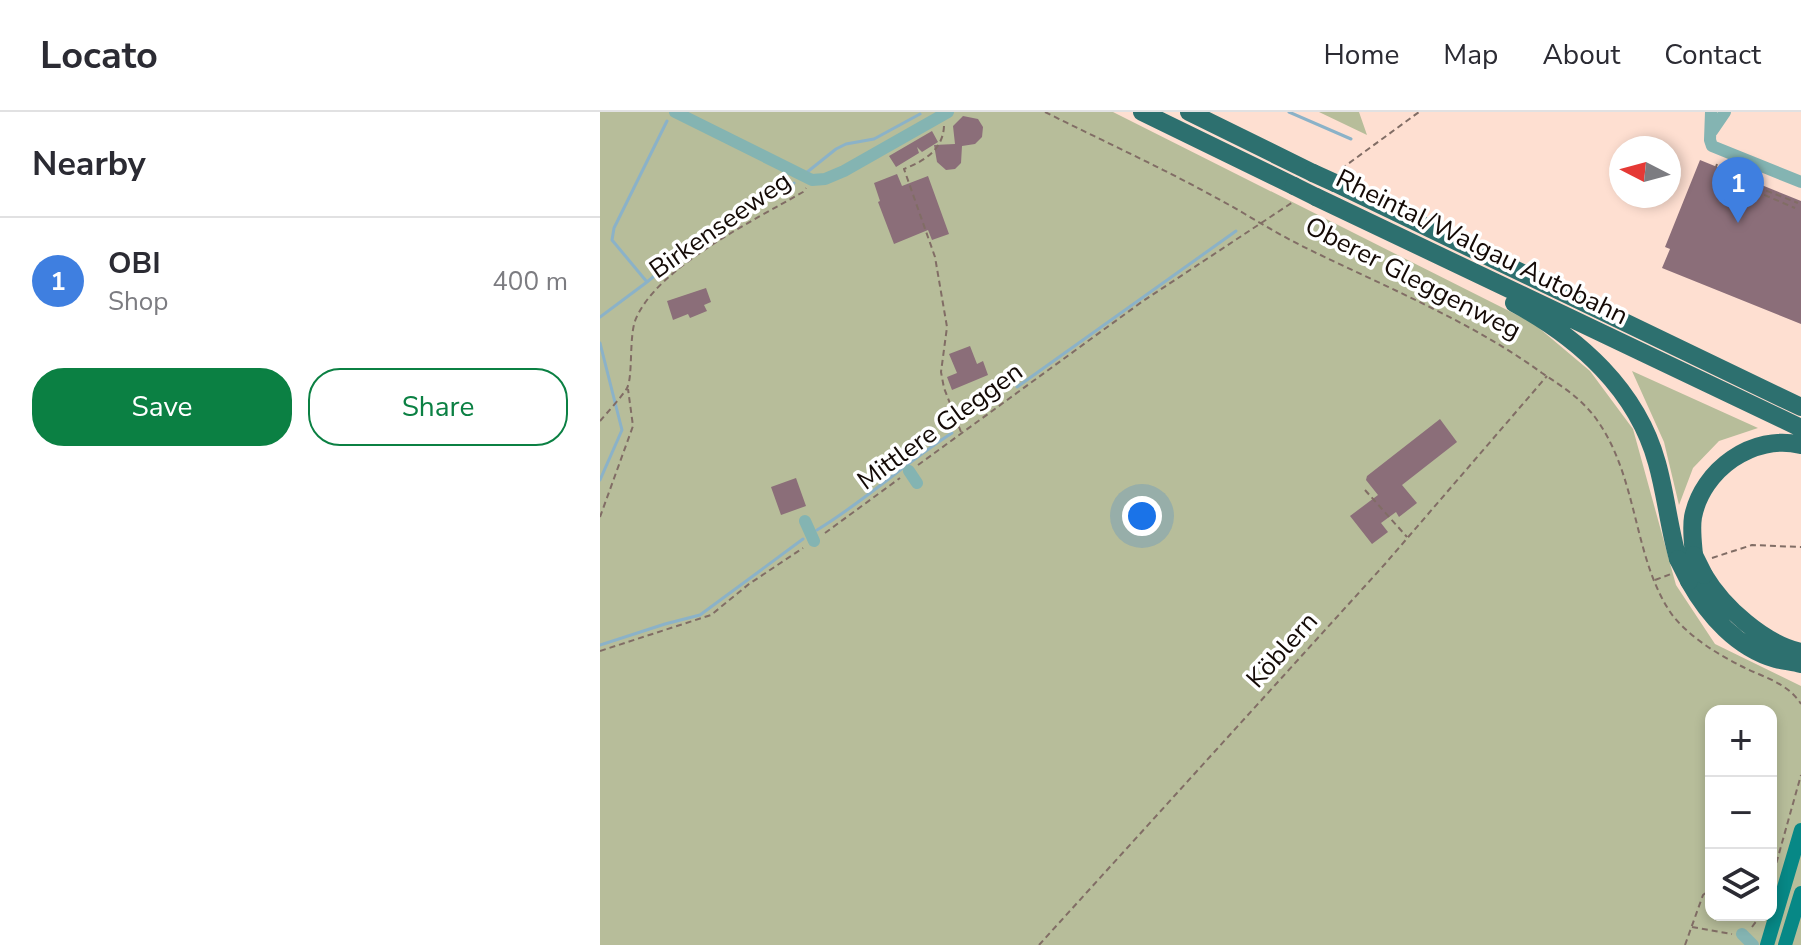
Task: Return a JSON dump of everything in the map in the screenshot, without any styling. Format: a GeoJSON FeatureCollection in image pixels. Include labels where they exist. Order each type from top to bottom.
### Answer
{"type":"FeatureCollection","features":[{"type":"Feature","properties":{"kind":"highway","name":"Rheintal/Walgau Autobahn"},"geometry":{"type":"LineString","coordinates":[[1142,112],[1292,195],[1316,197],[1801,428]]}},
{"type":"Feature","properties":{"kind":"highway","name":"Rheintal/Walgau Autobahn"},"geometry":{"type":"LineString","coordinates":[[1189,112],[1313,173],[1338,176],[1801,407]]}},
{"type":"Feature","properties":{"kind":"highway"},"geometry":{"type":"LineString","coordinates":[[1459,265],[1481,286],[1568,337],[1612,377],[1631,403],[1657,461],[1671,534],[1691,567]]}},
{"type":"Feature","properties":{"kind":"highway"},"geometry":{"type":"LineString","coordinates":[[1801,445],[1768,444],[1744,451],[1727,461],[1711,477],[1699,497],[1693,518],[1691,567],[1700,602],[1743,643],[1801,652]]}},
{"type":"Feature","properties":{"kind":"highway"},"geometry":{"type":"LineString","coordinates":[[1777,650],[1801,644]]}},
{"type":"Feature","properties":{"kind":"highway"},"geometry":{"type":"LineString","coordinates":[[1777,650],[1801,664]]}},
{"type":"Feature","properties":{"kind":"main road"},"geometry":{"type":"LineString","coordinates":[[1777,650],[1787,668],[1801,674]]}},
{"type":"Feature","properties":{"kind":"main road"},"geometry":{"type":"LineString","coordinates":[[1767,945],[1801,830]]}},
{"type":"Feature","properties":{"kind":"main road"},"geometry":{"type":"LineString","coordinates":[[1785,945],[1801,893]]}},
{"type":"Feature","properties":{"kind":"street"},"geometry":{"type":"LineString","coordinates":[[675,112],[812,180],[825,179],[844,171],[946,114]]}},
{"type":"Feature","properties":{"kind":"street"},"geometry":{"type":"LineString","coordinates":[[1711,112],[1712,146],[1801,182]]}},
{"type":"Feature","properties":{"kind":"street"},"geometry":{"type":"LineString","coordinates":[[1712,131],[1725,112]]}},
{"type":"Feature","properties":{"kind":"street"},"geometry":{"type":"LineString","coordinates":[[909,471],[917,483]]}},
{"type":"Feature","properties":{"kind":"street"},"geometry":{"type":"LineString","coordinates":[[805,521],[814,541]]}},
{"type":"Feature","properties":{"kind":"street"},"geometry":{"type":"LineString","coordinates":[[1742,934],[1753,945]]}},
{"type":"Feature","properties":{"kind":"path","name":"Oberer Gleggenweg"},"geometry":{"type":"LineString","coordinates":[[1045,112],[1481,334],[1578,397],[1597,420],[1612,447],[1628,485],[1655,580],[1674,616],[1695,637],[1742,667],[1783,686],[1801,704]]}},
{"type":"Feature","properties":{"kind":"path"},"geometry":{"type":"LineString","coordinates":[[1338,176],[1419,112]]}},
{"type":"Feature","properties":{"kind":"path"},"geometry":{"type":"LineString","coordinates":[[946,114],[943,139],[927,160],[904,169],[938,272],[947,327],[941,372],[961,433]]}},
{"type":"Feature","properties":{"kind":"path","name":"Birkenseeweg"},"geometry":{"type":"LineString","coordinates":[[600,517],[633,426],[628,387],[630,344],[643,305],[659,286],[729,234],[803,192],[812,180]]}},
{"type":"Feature","properties":{"kind":"path"},"geometry":{"type":"LineString","coordinates":[[1757,187],[1798,203]]}},
{"type":"Feature","properties":{"kind":"path"},"geometry":{"type":"LineString","coordinates":[[1755,191],[1795,208]]}},
{"type":"Feature","properties":{"kind":"path","name":"Mittlere Gleggen"},"geometry":{"type":"LineString","coordinates":[[600,651],[711,615],[749,584],[814,541],[1143,301],[1260,224],[1292,195]]}},
{"type":"Feature","properties":{"kind":"path","name":"Köblern"},"geometry":{"type":"LineString","coordinates":[[1039,945],[1408,538],[1547,376]]}},
{"type":"Feature","properties":{"kind":"path"},"geometry":{"type":"LineString","coordinates":[[600,421],[628,387]]}},
{"type":"Feature","properties":{"kind":"path"},"geometry":{"type":"LineString","coordinates":[[1365,490],[1408,538]]}},
{"type":"Feature","properties":{"kind":"path"},"geometry":{"type":"LineString","coordinates":[[1655,580],[1752,545],[1801,547]]}},
{"type":"Feature","properties":{"kind":"path"},"geometry":{"type":"LineString","coordinates":[[1777,862],[1801,775]]}},
{"type":"Feature","properties":{"kind":"path"},"geometry":{"type":"LineString","coordinates":[[1685,945],[1705,894]]}},
{"type":"Feature","properties":{"kind":"path"},"geometry":{"type":"LineString","coordinates":[[1692,927],[1742,934],[1755,921]]}},
{"type":"Feature","properties":{"kind":"green space"},"geometry":{"type":"Polygon","coordinates":[[[600,112],[1113,112],[1533,323],[1590,371],[1633,429],[1676,585],[1715,644],[1801,686],[1801,945],[600,945],[600,112]]]}},
{"type":"Feature","properties":{"kind":"green space"},"geometry":{"type":"Polygon","coordinates":[[[1319,112],[1359,112],[1367,135],[1319,112]]]}},
{"type":"Feature","properties":{"kind":"green space"},"geometry":{"type":"Polygon","coordinates":[[[1632,371],[1758,428],[1719,441],[1693,468],[1679,505],[1664,442],[1632,371]]]}},
{"type":"Feature","properties":{"kind":"building"},"geometry":{"type":"Polygon","coordinates":[[[963,116],[978,119],[983,127],[982,137],[975,144],[962,146],[961,163],[955,169],[946,170],[937,162],[934,145],[955,144],[953,126],[963,116]]]}},
{"type":"Feature","properties":{"kind":"building"},"geometry":{"type":"Polygon","coordinates":[[[932,131],[938,142],[922,152],[917,147],[919,153],[896,167],[889,156],[932,131]]]}},
{"type":"Feature","properties":{"kind":"building"},"geometry":{"type":"Polygon","coordinates":[[[1700,160],[1801,201],[1801,324],[1662,268],[1670,249],[1665,247],[1700,160]]]}},
{"type":"Feature","properties":{"kind":"building"},"geometry":{"type":"Polygon","coordinates":[[[897,174],[902,186],[928,176],[949,234],[932,240],[928,230],[894,244],[874,183],[897,174]]]}},
{"type":"Feature","properties":{"kind":"building"},"geometry":{"type":"Polygon","coordinates":[[[706,288],[711,302],[704,305],[707,311],[690,318],[688,314],[673,320],[667,301],[706,288]]]}},
{"type":"Feature","properties":{"kind":"building"},"geometry":{"type":"Polygon","coordinates":[[[970,346],[977,364],[983,361],[988,375],[952,390],[947,377],[957,373],[949,354],[970,346]]]}},
{"type":"Feature","properties":{"kind":"building"},"geometry":{"type":"Polygon","coordinates":[[[1440,419],[1457,442],[1402,485],[1417,503],[1399,517],[1396,512],[1381,523],[1388,532],[1372,544],[1350,516],[1378,495],[1366,480],[1367,476],[1440,419]]]}},
{"type":"Feature","properties":{"kind":"building"},"geometry":{"type":"Polygon","coordinates":[[[796,478],[806,506],[781,515],[771,487],[796,478]]]}},
{"type":"Feature","properties":{"kind":"waterway"},"geometry":{"type":"LineString","coordinates":[[1289,112],[1351,139]]}},
{"type":"Feature","properties":{"kind":"waterway"},"geometry":{"type":"LineString","coordinates":[[806,173],[836,149],[874,139],[920,114]]}},
{"type":"Feature","properties":{"kind":"waterway"},"geometry":{"type":"LineString","coordinates":[[600,317],[647,282],[612,240],[614,228],[667,121]]}},
{"type":"Feature","properties":{"kind":"waterway"},"geometry":{"type":"LineString","coordinates":[[647,282],[720,222],[794,183]]}},
{"type":"Feature","properties":{"kind":"waterway"},"geometry":{"type":"LineString","coordinates":[[1017,387],[1236,231]]}},
{"type":"Feature","properties":{"kind":"waterway"},"geometry":{"type":"LineString","coordinates":[[600,343],[622,430],[600,480]]}},
{"type":"Feature","properties":{"kind":"waterway"},"geometry":{"type":"LineString","coordinates":[[817,530],[952,433]]}},
{"type":"Feature","properties":{"kind":"waterway"},"geometry":{"type":"LineString","coordinates":[[600,645],[700,615],[803,539]]}},
{"type":"Feature","properties":{"kind":"place","name":"OBI"},"geometry":{"type":"Point","coordinates":[1738,223]}}]}
